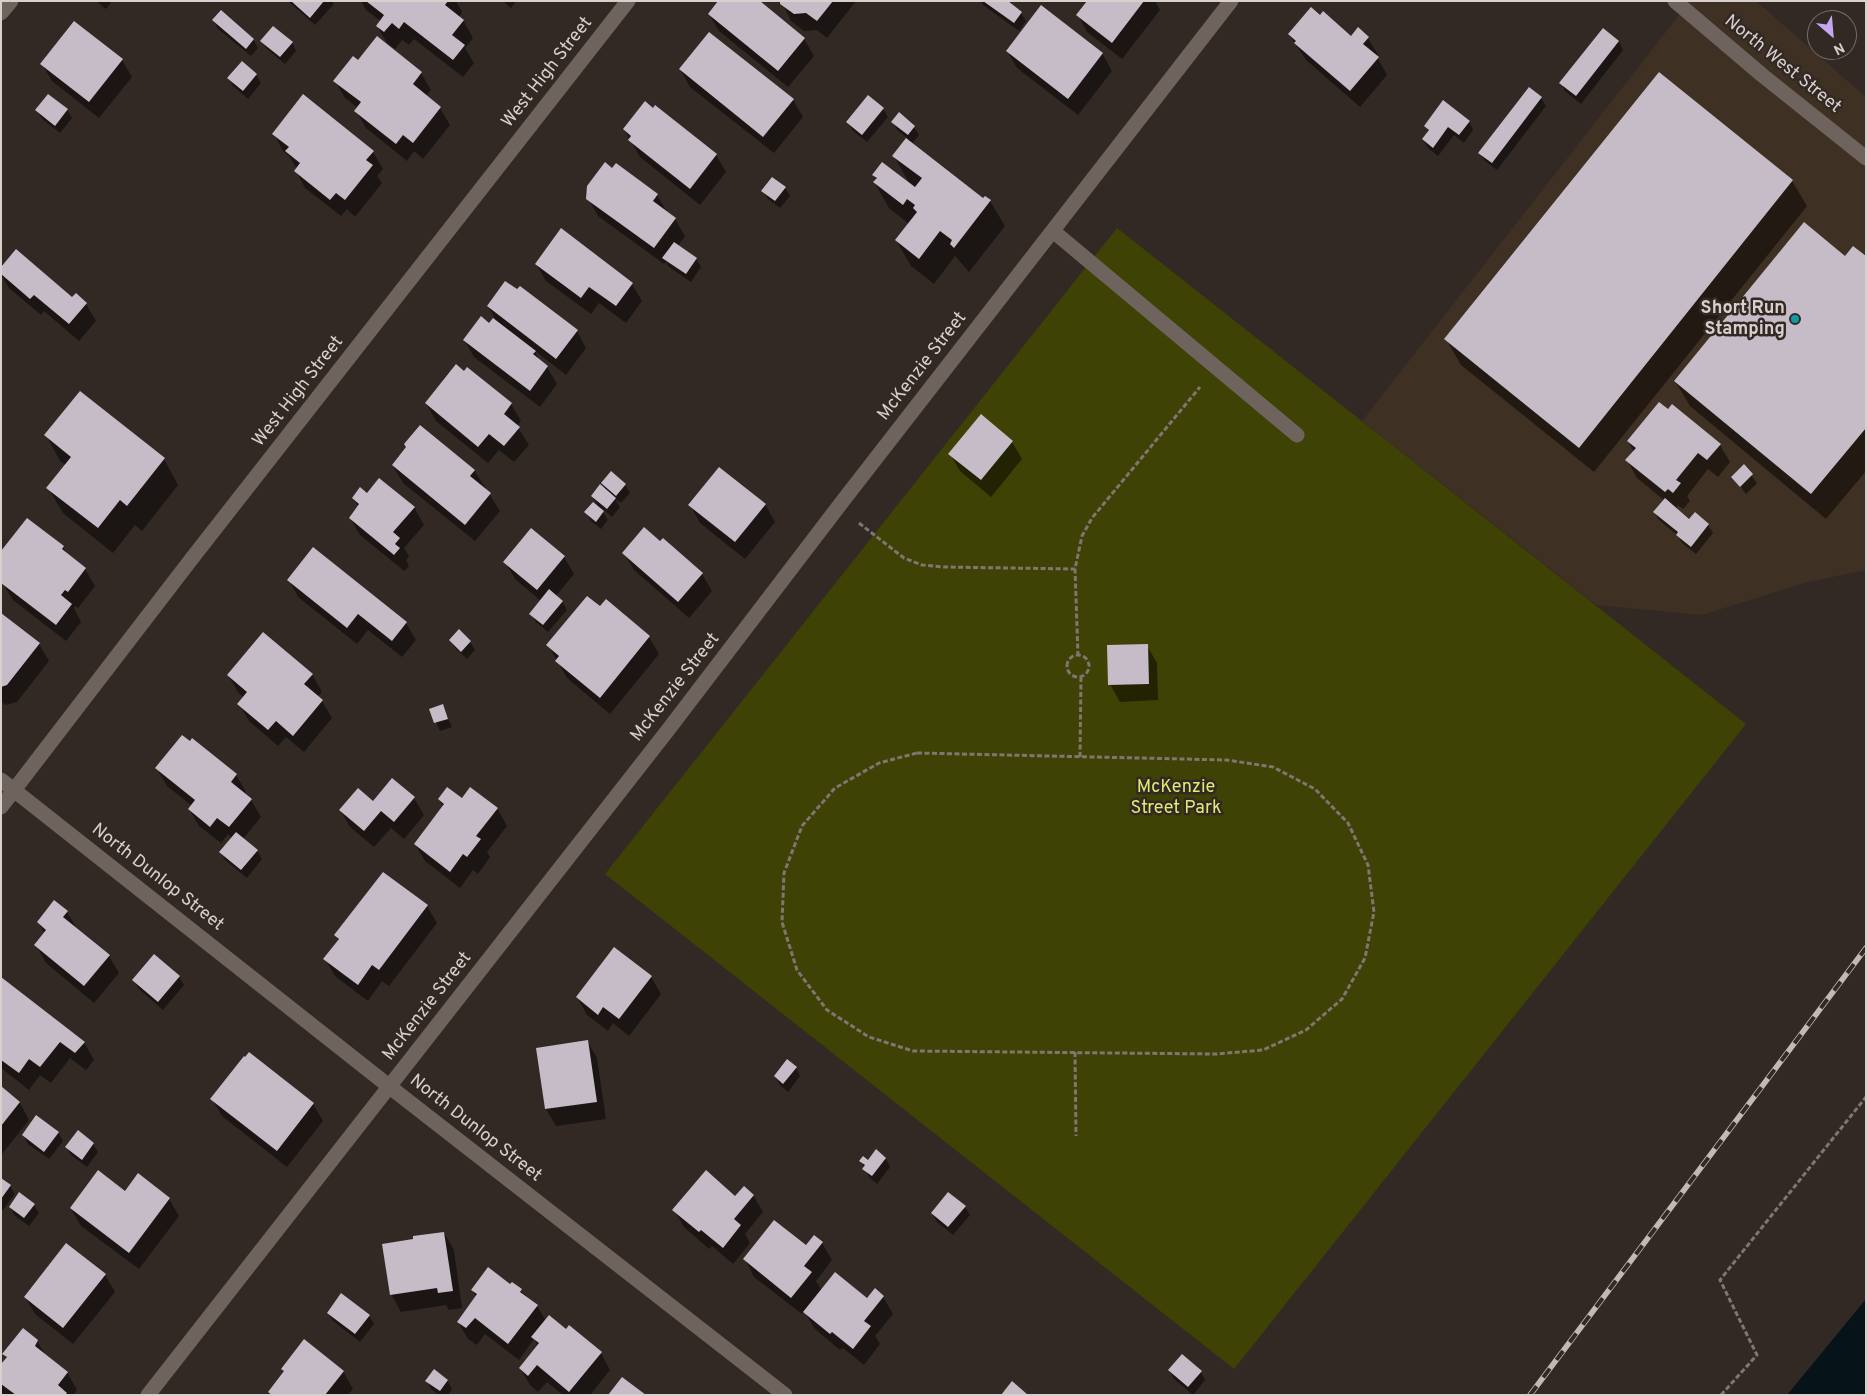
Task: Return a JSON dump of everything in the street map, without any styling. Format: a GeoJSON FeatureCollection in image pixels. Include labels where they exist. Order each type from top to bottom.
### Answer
{"type":"FeatureCollection","features":[{"type":"Feature","properties":{"kind":"street"},"geometry":{"type":"LineString","coordinates":[[1,13],[11,1]]}},
{"type":"Feature","properties":{"kind":"street","name":"West High Street"},"geometry":{"type":"LineString","coordinates":[[1,807],[628,1]]}},
{"type":"Feature","properties":{"kind":"street","name":"McKenzie Street"},"geometry":{"type":"LineString","coordinates":[[148,1395],[668,730],[838,507],[1231,1]]}},
{"type":"Feature","properties":{"kind":"street","name":"North West Street"},"geometry":{"type":"LineString","coordinates":[[1675,1],[1762,75],[1866,158]]}},
{"type":"Feature","properties":{"kind":"street"},"geometry":{"type":"LineString","coordinates":[[1053,231],[1297,435]]}},
{"type":"Feature","properties":{"kind":"street","name":"North Dunlop Street"},"geometry":{"type":"LineString","coordinates":[[1,780],[785,1395]]}},
{"type":"Feature","properties":{"kind":"path"},"geometry":{"type":"LineString","coordinates":[[1078,656],[1075,569],[1082,536],[1092,518],[1216,368]]}},
{"type":"Feature","properties":{"kind":"path"},"geometry":{"type":"LineString","coordinates":[[838,507],[904,558],[922,565],[1075,569]]}},
{"type":"Feature","properties":{"kind":"path"},"geometry":{"type":"LineString","coordinates":[[1084,657],[1089,667],[1087,673],[1081,676],[1074,676],[1068,668],[1071,658],[1084,657]]}},
{"type":"Feature","properties":{"kind":"path"},"geometry":{"type":"LineString","coordinates":[[1080,756],[1081,676]]}},
{"type":"Feature","properties":{"kind":"path"},"geometry":{"type":"LineString","coordinates":[[917,753],[1227,760],[1273,767],[1315,789],[1348,823],[1368,865],[1374,912],[1365,958],[1342,999],[1306,1030],[1263,1050],[1216,1054],[1075,1052],[913,1051],[868,1037],[827,1010],[797,970],[782,922],[784,872],[802,826],[835,788],[879,764],[917,753]]}},
{"type":"Feature","properties":{"kind":"path"},"geometry":{"type":"LineString","coordinates":[[1075,1052],[1076,1136]]}},
{"type":"Feature","properties":{"kind":"path"},"geometry":{"type":"LineString","coordinates":[[1721,1395],[1757,1355],[1720,1280],[1866,1097]]}},
{"type":"Feature","properties":{"kind":"shaded area"},"geometry":{"type":"Polygon","coordinates":[[[1690,1],[1756,1],[1807,46],[1807,60],[1824,60],[1866,97],[1866,570],[1804,583],[1702,615],[1596,605],[1362,421],[1690,1]]]}},
{"type":"Feature","properties":{"kind":"shaded area"},"geometry":{"type":"Polygon","coordinates":[[[1866,1299],[1866,1395],[1787,1395],[1866,1299]]]}},
{"type":"Feature","properties":{"kind":"green space","name":"McKenzie Street Park"},"geometry":{"type":"Polygon","coordinates":[[[1117,228],[1746,724],[1234,1369],[605,874],[1117,228]]]}},
{"type":"Feature","properties":{"kind":"building"},"geometry":{"type":"Polygon","coordinates":[[[291,1],[324,1],[310,18],[291,1]]]}},
{"type":"Feature","properties":{"kind":"building"},"geometry":{"type":"Polygon","coordinates":[[[366,1],[448,1],[445,5],[464,20],[452,35],[465,45],[453,60],[404,22],[399,29],[392,23],[384,32],[376,26],[384,15],[366,1]]]}},
{"type":"Feature","properties":{"kind":"building"},"geometry":{"type":"Polygon","coordinates":[[[718,1],[760,1],[805,38],[778,71],[708,14],[718,1]]]}},
{"type":"Feature","properties":{"kind":"building"},"geometry":{"type":"Polygon","coordinates":[[[780,1],[833,1],[817,21],[806,13],[794,14],[780,4],[780,1]]]}},
{"type":"Feature","properties":{"kind":"building"},"geometry":{"type":"Polygon","coordinates":[[[983,1],[1008,1],[1022,12],[1014,23],[983,1]]]}},
{"type":"Feature","properties":{"kind":"building"},"geometry":{"type":"Polygon","coordinates":[[[1087,1],[1144,1],[1112,43],[1076,15],[1087,1]]]}},
{"type":"Feature","properties":{"kind":"building"},"geometry":{"type":"Polygon","coordinates":[[[1041,5],[1103,53],[1068,99],[1006,51],[1041,5]]]}},
{"type":"Feature","properties":{"kind":"building"},"geometry":{"type":"Polygon","coordinates":[[[1311,7],[1320,15],[1323,11],[1351,36],[1358,27],[1369,37],[1363,44],[1379,57],[1350,91],[1294,43],[1296,41],[1288,34],[1311,7]]]}},
{"type":"Feature","properties":{"kind":"building"},"geometry":{"type":"Polygon","coordinates":[[[221,10],[254,39],[246,49],[212,20],[221,10]]]}},
{"type":"Feature","properties":{"kind":"building"},"geometry":{"type":"Polygon","coordinates":[[[74,21],[123,59],[89,102],[40,64],[74,21]]]}},
{"type":"Feature","properties":{"kind":"building"},"geometry":{"type":"Polygon","coordinates":[[[273,26],[293,42],[280,57],[260,41],[273,26]]]}},
{"type":"Feature","properties":{"kind":"building"},"geometry":{"type":"Polygon","coordinates":[[[1603,28],[1619,41],[1576,96],[1559,83],[1603,28]]]}},
{"type":"Feature","properties":{"kind":"building"},"geometry":{"type":"Polygon","coordinates":[[[709,32],[794,99],[763,137],[679,69],[709,32]]]}},
{"type":"Feature","properties":{"kind":"building"},"geometry":{"type":"Polygon","coordinates":[[[377,36],[422,72],[413,84],[441,107],[413,143],[403,135],[396,144],[354,111],[361,102],[333,81],[353,56],[358,60],[377,36]]]}},
{"type":"Feature","properties":{"kind":"building"},"geometry":{"type":"Polygon","coordinates":[[[242,61],[257,74],[243,91],[227,78],[242,61]]]}},
{"type":"Feature","properties":{"kind":"building"},"geometry":{"type":"Polygon","coordinates":[[[1659,72],[1793,180],[1579,448],[1444,339],[1659,72]]]}},
{"type":"Feature","properties":{"kind":"building"},"geometry":{"type":"Polygon","coordinates":[[[1529,87],[1542,97],[1492,163],[1478,153],[1529,87]]]}},
{"type":"Feature","properties":{"kind":"building"},"geometry":{"type":"Polygon","coordinates":[[[48,94],[68,109],[55,126],[35,110],[48,94]]]}},
{"type":"Feature","properties":{"kind":"building"},"geometry":{"type":"Polygon","coordinates":[[[303,94],[374,151],[366,160],[373,165],[345,200],[336,193],[330,200],[294,171],[300,163],[285,151],[289,147],[272,134],[303,94]]]}},
{"type":"Feature","properties":{"kind":"building"},"geometry":{"type":"Polygon","coordinates":[[[868,95],[884,108],[862,135],[846,122],[868,95]]]}},
{"type":"Feature","properties":{"kind":"building"},"geometry":{"type":"Polygon","coordinates":[[[1443,100],[1470,121],[1459,135],[1448,127],[1433,148],[1422,139],[1429,130],[1424,126],[1443,100]]]}},
{"type":"Feature","properties":{"kind":"building"},"geometry":{"type":"Polygon","coordinates":[[[645,101],[653,108],[655,105],[717,154],[690,189],[628,140],[631,136],[623,129],[645,101]]]}},
{"type":"Feature","properties":{"kind":"building"},"geometry":{"type":"Polygon","coordinates":[[[899,112],[915,126],[908,135],[891,122],[899,112]]]}},
{"type":"Feature","properties":{"kind":"building"},"geometry":{"type":"Polygon","coordinates":[[[906,138],[983,198],[985,196],[991,200],[954,248],[950,244],[952,240],[940,231],[919,259],[895,240],[917,212],[913,208],[915,205],[907,199],[903,205],[873,182],[877,178],[872,175],[882,162],[915,187],[922,178],[892,156],[906,138]]]}},
{"type":"Feature","properties":{"kind":"building"},"geometry":{"type":"Polygon","coordinates":[[[605,162],[612,168],[616,163],[658,194],[653,201],[676,218],[654,248],[586,199],[587,186],[605,162]]]}},
{"type":"Feature","properties":{"kind":"building"},"geometry":{"type":"Polygon","coordinates":[[[772,177],[786,187],[775,201],[761,191],[772,177]]]}},
{"type":"Feature","properties":{"kind":"building","name":"Short Run Stamping"},"geometry":{"type":"Polygon","coordinates":[[[1804,222],[1845,256],[1853,246],[1866,256],[1866,428],[1811,494],[1674,381],[1804,222]]]}},
{"type":"Feature","properties":{"kind":"building"},"geometry":{"type":"Polygon","coordinates":[[[561,228],[633,283],[616,306],[589,287],[581,298],[535,264],[561,228]]]}},
{"type":"Feature","properties":{"kind":"building"},"geometry":{"type":"Polygon","coordinates":[[[674,242],[697,258],[686,274],[662,258],[674,242]]]}},
{"type":"Feature","properties":{"kind":"building"},"geometry":{"type":"Polygon","coordinates":[[[16,249],[72,297],[76,293],[87,303],[69,324],[34,295],[30,299],[1,274],[1,267],[16,249]]]}},
{"type":"Feature","properties":{"kind":"building"},"geometry":{"type":"Polygon","coordinates":[[[505,281],[517,289],[520,286],[578,330],[556,359],[487,306],[505,281]]]}},
{"type":"Feature","properties":{"kind":"building"},"geometry":{"type":"Polygon","coordinates":[[[481,316],[489,323],[493,318],[536,351],[533,354],[548,366],[530,391],[463,340],[481,316]]]}},
{"type":"Feature","properties":{"kind":"building"},"geometry":{"type":"Polygon","coordinates":[[[456,364],[464,371],[467,367],[512,403],[504,414],[520,427],[504,446],[489,434],[478,447],[425,403],[456,364]]]}},
{"type":"Feature","properties":{"kind":"building"},"geometry":{"type":"Polygon","coordinates":[[[80,391],[165,458],[127,506],[120,500],[98,528],[46,488],[71,457],[44,435],[80,391]]]}},
{"type":"Feature","properties":{"kind":"building"},"geometry":{"type":"Polygon","coordinates":[[[1659,402],[1668,409],[1672,404],[1721,444],[1707,460],[1698,453],[1676,480],[1681,483],[1673,493],[1668,489],[1665,492],[1625,460],[1636,448],[1627,441],[1659,402]]]}},
{"type":"Feature","properties":{"kind":"building"},"geometry":{"type":"Polygon","coordinates":[[[981,414],[1013,441],[981,480],[948,454],[981,414]]]}},
{"type":"Feature","properties":{"kind":"building"},"geometry":{"type":"Polygon","coordinates":[[[420,425],[475,470],[470,476],[491,493],[465,525],[392,465],[406,447],[404,444],[420,425]]]}},
{"type":"Feature","properties":{"kind":"building"},"geometry":{"type":"Polygon","coordinates":[[[1744,464],[1753,474],[1740,487],[1731,477],[1744,464]]]}},
{"type":"Feature","properties":{"kind":"building"},"geometry":{"type":"Polygon","coordinates":[[[719,467],[766,504],[735,542],[688,505],[719,467]]]}},
{"type":"Feature","properties":{"kind":"building"},"geometry":{"type":"Polygon","coordinates":[[[611,471],[626,484],[616,496],[601,483],[611,471]]]}},
{"type":"Feature","properties":{"kind":"building"},"geometry":{"type":"Polygon","coordinates":[[[379,478],[415,507],[393,532],[400,538],[395,544],[400,548],[394,555],[349,518],[359,504],[352,498],[360,487],[367,493],[379,478]]]}},
{"type":"Feature","properties":{"kind":"building"},"geometry":{"type":"Polygon","coordinates":[[[600,484],[616,498],[607,509],[591,496],[600,484]]]}},
{"type":"Feature","properties":{"kind":"building"},"geometry":{"type":"Polygon","coordinates":[[[1665,498],[1689,519],[1695,512],[1709,524],[1691,547],[1676,535],[1678,532],[1653,512],[1665,498]]]}},
{"type":"Feature","properties":{"kind":"building"},"geometry":{"type":"Polygon","coordinates":[[[593,502],[604,511],[596,522],[584,512],[593,502]]]}},
{"type":"Feature","properties":{"kind":"building"},"geometry":{"type":"Polygon","coordinates":[[[27,518],[64,546],[62,549],[86,568],[68,592],[65,590],[61,595],[72,604],[56,625],[1,583],[1,551],[27,518]]]}},
{"type":"Feature","properties":{"kind":"building"},"geometry":{"type":"Polygon","coordinates":[[[644,527],[660,541],[663,538],[703,573],[678,602],[622,553],[644,527]]]}},
{"type":"Feature","properties":{"kind":"building"},"geometry":{"type":"Polygon","coordinates":[[[531,528],[565,556],[537,590],[503,562],[531,528]]]}},
{"type":"Feature","properties":{"kind":"building"},"geometry":{"type":"Polygon","coordinates":[[[313,547],[407,622],[392,641],[358,614],[347,628],[287,580],[313,547]]]}},
{"type":"Feature","properties":{"kind":"building"},"geometry":{"type":"Polygon","coordinates":[[[549,589],[563,601],[543,625],[529,614],[549,589]]]}},
{"type":"Feature","properties":{"kind":"building"},"geometry":{"type":"Polygon","coordinates":[[[587,596],[600,606],[606,599],[650,636],[600,698],[555,661],[559,656],[546,645],[587,596]]]}},
{"type":"Feature","properties":{"kind":"building"},"geometry":{"type":"Polygon","coordinates":[[[1,613],[40,643],[7,685],[1,687],[1,613]]]}},
{"type":"Feature","properties":{"kind":"building"},"geometry":{"type":"Polygon","coordinates":[[[459,629],[471,641],[461,652],[449,640],[459,629]]]}},
{"type":"Feature","properties":{"kind":"building"},"geometry":{"type":"Polygon","coordinates":[[[263,632],[313,674],[304,684],[323,700],[293,736],[276,721],[268,730],[237,704],[247,692],[227,675],[263,632]]]}},
{"type":"Feature","properties":{"kind":"building"},"geometry":{"type":"Polygon","coordinates":[[[1148,644],[1149,684],[1108,685],[1107,645],[1148,644]]]}},
{"type":"Feature","properties":{"kind":"building"},"geometry":{"type":"Polygon","coordinates":[[[443,704],[448,719],[434,723],[429,709],[443,704]]]}},
{"type":"Feature","properties":{"kind":"building"},"geometry":{"type":"Polygon","coordinates":[[[182,735],[190,741],[192,738],[237,774],[231,782],[252,799],[229,827],[217,818],[210,827],[188,809],[195,800],[155,768],[182,735]]]}},
{"type":"Feature","properties":{"kind":"building"},"geometry":{"type":"Polygon","coordinates":[[[392,778],[415,797],[394,822],[381,811],[364,831],[339,810],[358,788],[373,801],[392,778]]]}},
{"type":"Feature","properties":{"kind":"building"},"geometry":{"type":"Polygon","coordinates":[[[447,787],[462,798],[470,787],[498,808],[476,836],[481,839],[467,857],[463,854],[450,872],[414,844],[444,804],[438,799],[447,787]]]}},
{"type":"Feature","properties":{"kind":"building"},"geometry":{"type":"Polygon","coordinates":[[[236,832],[258,850],[241,870],[219,852],[236,832]]]}},
{"type":"Feature","properties":{"kind":"building"},"geometry":{"type":"Polygon","coordinates":[[[383,872],[428,905],[379,970],[372,965],[358,985],[323,959],[339,939],[334,935],[383,872]]]}},
{"type":"Feature","properties":{"kind":"building"},"geometry":{"type":"Polygon","coordinates":[[[54,900],[68,911],[63,917],[110,955],[84,986],[34,945],[46,930],[37,922],[54,900]]]}},
{"type":"Feature","properties":{"kind":"building"},"geometry":{"type":"Polygon","coordinates":[[[614,947],[652,976],[619,1019],[603,1007],[598,1015],[576,997],[614,947]]]}},
{"type":"Feature","properties":{"kind":"building"},"geometry":{"type":"Polygon","coordinates":[[[154,954],[180,976],[158,1002],[132,980],[154,954]]]}},
{"type":"Feature","properties":{"kind":"building"},"geometry":{"type":"Polygon","coordinates":[[[1,977],[85,1042],[75,1053],[60,1042],[40,1067],[29,1059],[19,1073],[1,1060],[1,977]]]}},
{"type":"Feature","properties":{"kind":"building"},"geometry":{"type":"Polygon","coordinates":[[[588,1040],[597,1102],[545,1109],[536,1048],[588,1040]]]}},
{"type":"Feature","properties":{"kind":"building"},"geometry":{"type":"Polygon","coordinates":[[[249,1052],[314,1103],[277,1151],[210,1099],[249,1052]]]}},
{"type":"Feature","properties":{"kind":"building"},"geometry":{"type":"Polygon","coordinates":[[[787,1059],[797,1067],[783,1084],[774,1076],[787,1059]]]}},
{"type":"Feature","properties":{"kind":"building"},"geometry":{"type":"Polygon","coordinates":[[[1,1086],[20,1102],[1,1126],[1,1086]]]}},
{"type":"Feature","properties":{"kind":"building"},"geometry":{"type":"Polygon","coordinates":[[[36,1115],[59,1132],[44,1152],[22,1135],[36,1115]]]}},
{"type":"Feature","properties":{"kind":"building"},"geometry":{"type":"Polygon","coordinates":[[[78,1130],[94,1143],[82,1160],[65,1147],[78,1130]]]}},
{"type":"Feature","properties":{"kind":"building"},"geometry":{"type":"Polygon","coordinates":[[[876,1149],[886,1158],[872,1176],[862,1169],[865,1165],[859,1161],[863,1156],[868,1160],[876,1149]]]}},
{"type":"Feature","properties":{"kind":"building"},"geometry":{"type":"Polygon","coordinates":[[[98,1170],[125,1191],[138,1173],[170,1198],[129,1253],[70,1208],[98,1170]]]}},
{"type":"Feature","properties":{"kind":"building"},"geometry":{"type":"Polygon","coordinates":[[[706,1170],[735,1196],[744,1186],[754,1195],[734,1219],[741,1225],[723,1248],[701,1230],[699,1232],[672,1210],[706,1170]]]}},
{"type":"Feature","properties":{"kind":"building"},"geometry":{"type":"Polygon","coordinates":[[[1,1178],[11,1185],[1,1199],[1,1178]]]}},
{"type":"Feature","properties":{"kind":"building"},"geometry":{"type":"Polygon","coordinates":[[[19,1192],[35,1204],[24,1218],[9,1207],[19,1192]]]}},
{"type":"Feature","properties":{"kind":"building"},"geometry":{"type":"Polygon","coordinates":[[[948,1192],[966,1206],[948,1227],[931,1213],[948,1192]]]}},
{"type":"Feature","properties":{"kind":"building"},"geometry":{"type":"Polygon","coordinates":[[[774,1220],[806,1245],[814,1235],[823,1242],[804,1266],[812,1272],[791,1298],[743,1259],[774,1220]]]}},
{"type":"Feature","properties":{"kind":"building"},"geometry":{"type":"Polygon","coordinates":[[[444,1232],[453,1291],[438,1293],[437,1288],[390,1295],[382,1244],[413,1239],[413,1236],[444,1232]]]}},
{"type":"Feature","properties":{"kind":"building"},"geometry":{"type":"Polygon","coordinates":[[[66,1243],[106,1274],[63,1328],[24,1297],[66,1243]]]}},
{"type":"Feature","properties":{"kind":"building"},"geometry":{"type":"Polygon","coordinates":[[[488,1267],[510,1284],[512,1282],[522,1289],[520,1292],[538,1305],[508,1344],[475,1318],[466,1328],[457,1322],[477,1294],[471,1290],[488,1267]]]}},
{"type":"Feature","properties":{"kind":"building"},"geometry":{"type":"Polygon","coordinates":[[[835,1272],[867,1298],[875,1288],[884,1296],[864,1321],[871,1326],[853,1349],[832,1332],[830,1334],[803,1312],[835,1272]]]}},
{"type":"Feature","properties":{"kind":"building"},"geometry":{"type":"Polygon","coordinates":[[[341,1293],[370,1315],[355,1334],[327,1313],[341,1293]]]}},
{"type":"Feature","properties":{"kind":"building"},"geometry":{"type":"Polygon","coordinates":[[[549,1315],[566,1329],[569,1325],[602,1352],[569,1392],[537,1365],[528,1376],[519,1368],[539,1343],[531,1337],[549,1315]]]}},
{"type":"Feature","properties":{"kind":"building"},"geometry":{"type":"Polygon","coordinates":[[[23,1328],[38,1340],[35,1346],[68,1372],[58,1385],[67,1393],[65,1395],[16,1395],[1,1384],[1,1364],[7,1357],[2,1354],[23,1328]]]}},
{"type":"Feature","properties":{"kind":"building"},"geometry":{"type":"Polygon","coordinates":[[[304,1339],[344,1371],[325,1395],[272,1395],[268,1392],[284,1371],[281,1369],[304,1339]]]}},
{"type":"Feature","properties":{"kind":"building"},"geometry":{"type":"Polygon","coordinates":[[[1182,1354],[1202,1371],[1188,1387],[1168,1370],[1182,1354]]]}},
{"type":"Feature","properties":{"kind":"building"},"geometry":{"type":"Polygon","coordinates":[[[434,1369],[448,1380],[440,1391],[425,1381],[434,1369]]]}},
{"type":"Feature","properties":{"kind":"building"},"geometry":{"type":"Polygon","coordinates":[[[622,1377],[646,1395],[608,1395],[622,1377]]]}},
{"type":"Feature","properties":{"kind":"building"},"geometry":{"type":"Polygon","coordinates":[[[1012,1381],[1028,1395],[1001,1395],[1012,1381]]]}},
{"type":"Feature","properties":{"kind":"railway"},"geometry":{"type":"LineString","coordinates":[[1530,1395],[1866,948]]}},
{"type":"Feature","properties":{"kind":"place","name":"Short Run Stamping"},"geometry":{"type":"Point","coordinates":[1795,319]}}]}
